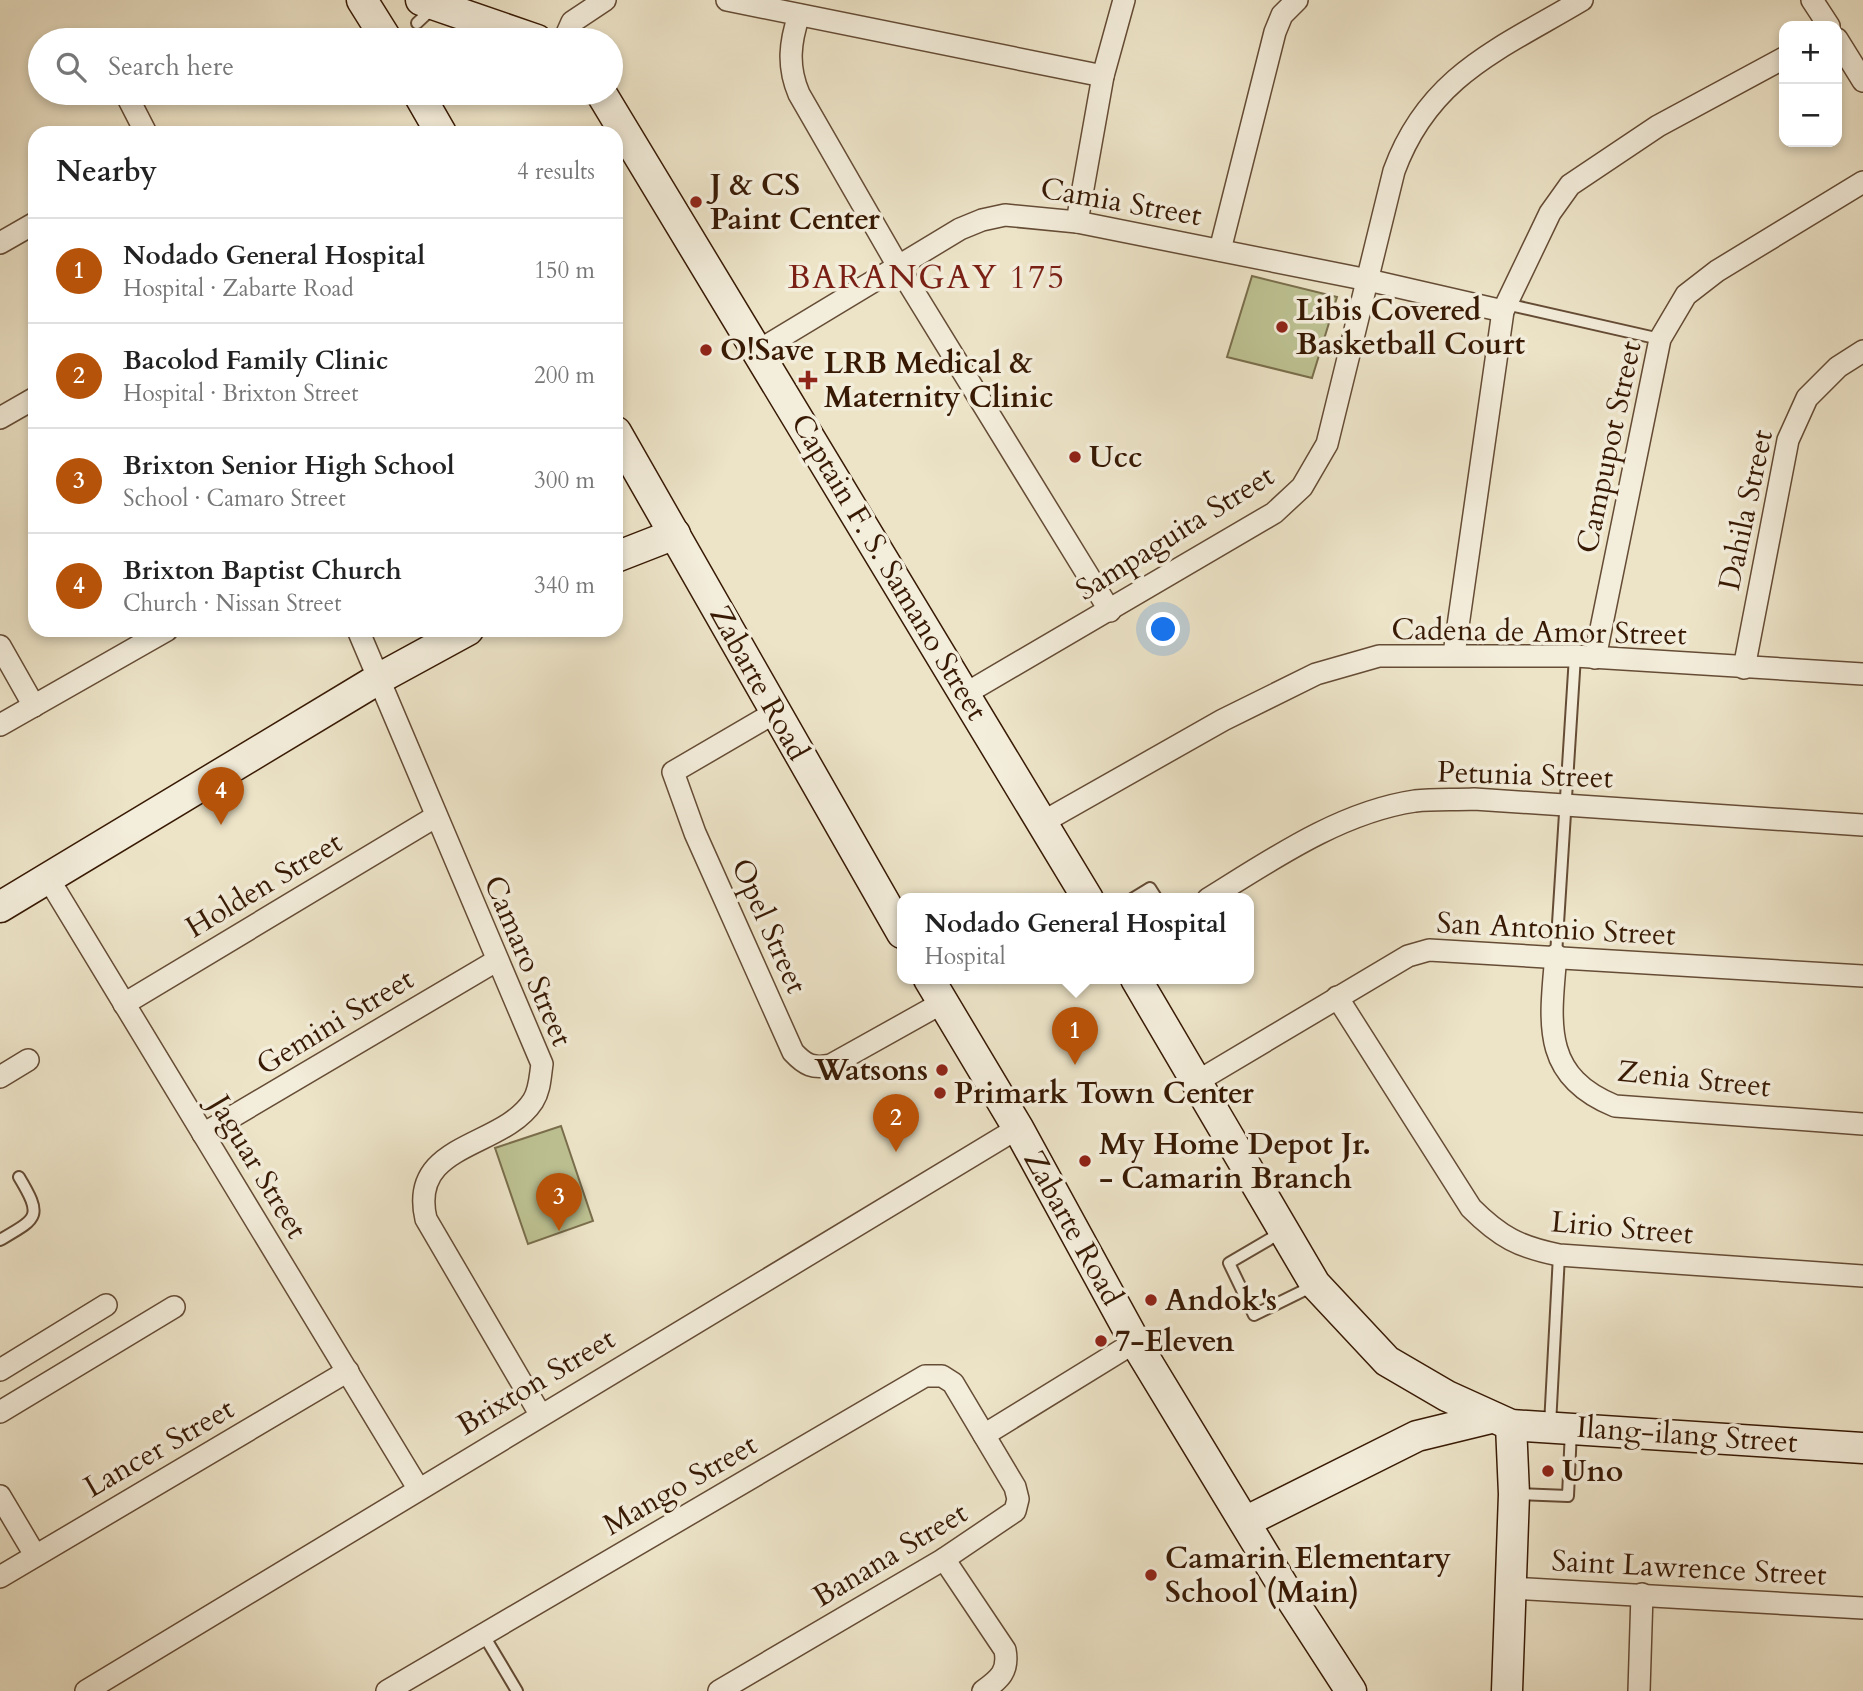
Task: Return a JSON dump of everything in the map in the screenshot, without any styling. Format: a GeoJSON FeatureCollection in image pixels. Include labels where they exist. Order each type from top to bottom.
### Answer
{"type":"FeatureCollection","features":[{"type":"Feature","properties":{"kind":"main road"},"geometry":{"type":"LineString","coordinates":[[362,0],[380,28]]}},
{"type":"Feature","properties":{"kind":"main road"},"geometry":{"type":"LineString","coordinates":[[424,9],[493,28]]}},
{"type":"Feature","properties":{"kind":"main road"},"geometry":{"type":"LineString","coordinates":[[425,105],[437,126]]}},
{"type":"Feature","properties":{"kind":"main road","name":"Captain F. S. Samano Street"},"geometry":{"type":"LineString","coordinates":[[608,105],[621,126]]}},
{"type":"Feature","properties":{"kind":"main road","name":"Captain F. S. Samano Street"},"geometry":{"type":"LineString","coordinates":[[623,129],[1084,893]]}},
{"type":"Feature","properties":{"kind":"main road","name":"Zabarte Road"},"geometry":{"type":"LineString","coordinates":[[623,444],[897,924]]}},
{"type":"Feature","properties":{"kind":"main road"},"geometry":{"type":"LineString","coordinates":[[623,554],[675,534]]}},
{"type":"Feature","properties":{"kind":"main road"},"geometry":{"type":"LineString","coordinates":[[0,907],[380,678],[455,637]]}},
{"type":"Feature","properties":{"kind":"main road"},"geometry":{"type":"LineString","coordinates":[[1139,984],[1315,1284],[1387,1361],[1447,1396],[1501,1421]]}},
{"type":"Feature","properties":{"kind":"main road","name":"Zabarte Road"},"geometry":{"type":"LineString","coordinates":[[935,991],[1018,1129],[1135,1342],[1351,1691]]}},
{"type":"Feature","properties":{"kind":"main road"},"geometry":{"type":"LineString","coordinates":[[1418,1436],[1447,1396]]}},
{"type":"Feature","properties":{"kind":"main road"},"geometry":{"type":"LineString","coordinates":[[1245,1522],[1418,1436],[1501,1421]]}},
{"type":"Feature","properties":{"kind":"main road"},"geometry":{"type":"LineString","coordinates":[[1501,1421],[1514,1494],[1507,1691]]}},
{"type":"Feature","properties":{"kind":"main road","name":"Ilang-ilang Street"},"geometry":{"type":"LineString","coordinates":[[1501,1421],[1863,1448]]}},
{"type":"Feature","properties":{"kind":"street"},"geometry":{"type":"LineString","coordinates":[[569,28],[572,22],[606,0]]}},
{"type":"Feature","properties":{"kind":"street"},"geometry":{"type":"LineString","coordinates":[[727,0],[1102,76]]}},
{"type":"Feature","properties":{"kind":"street"},"geometry":{"type":"LineString","coordinates":[[1077,222],[1102,76],[1125,0]]}},
{"type":"Feature","properties":{"kind":"street"},"geometry":{"type":"LineString","coordinates":[[1220,250],[1275,32],[1282,15],[1297,0]]}},
{"type":"Feature","properties":{"kind":"street","name":"Sampaguita Street"},"geometry":{"type":"LineString","coordinates":[[965,694],[1274,513],[1302,487],[1328,444],[1394,172],[1405,141],[1423,111],[1444,89],[1479,61],[1582,0]]}},
{"type":"Feature","properties":{"kind":"street"},"geometry":{"type":"LineString","coordinates":[[1812,0],[1826,21]]}},
{"type":"Feature","properties":{"kind":"street"},"geometry":{"type":"LineString","coordinates":[[799,15],[790,50],[795,85],[898,266],[1110,611]]}},
{"type":"Feature","properties":{"kind":"street"},"geometry":{"type":"LineString","coordinates":[[1842,47],[1863,81]]}},
{"type":"Feature","properties":{"kind":"street"},"geometry":{"type":"LineString","coordinates":[[1454,654],[1505,307],[1550,213],[1570,185],[1658,126],[1779,61]]}},
{"type":"Feature","properties":{"kind":"street"},"geometry":{"type":"LineString","coordinates":[[132,105],[142,126]]}},
{"type":"Feature","properties":{"kind":"street","name":"Campupot Street"},"geometry":{"type":"LineString","coordinates":[[1585,657],[1660,339],[1686,295],[1717,271],[1863,182]]}},
{"type":"Feature","properties":{"kind":"street","name":"Camia Street"},"geometry":{"type":"LineString","coordinates":[[758,351],[960,229],[995,216],[1077,222],[1505,307]]}},
{"type":"Feature","properties":{"kind":"street"},"geometry":{"type":"LineString","coordinates":[[0,243],[28,227]]}},
{"type":"Feature","properties":{"kind":"street","name":"Dahila Street"},"geometry":{"type":"LineString","coordinates":[[1744,668],[1788,440],[1807,398],[1838,367],[1863,351]]}},
{"type":"Feature","properties":{"kind":"street"},"geometry":{"type":"LineString","coordinates":[[0,418],[28,402]]}},
{"type":"Feature","properties":{"kind":"street"},"geometry":{"type":"LineString","coordinates":[[0,725],[154,637]]}},
{"type":"Feature","properties":{"kind":"street","name":"Camaro Street"},"geometry":{"type":"LineString","coordinates":[[361,637],[435,817],[542,1064],[540,1086],[534,1100],[520,1116],[441,1162],[426,1181],[422,1200],[426,1219],[540,1414]]}},
{"type":"Feature","properties":{"kind":"street"},"geometry":{"type":"LineString","coordinates":[[0,646],[34,706]]}},
{"type":"Feature","properties":{"kind":"street","name":"Cadena de Amor Street"},"geometry":{"type":"LineString","coordinates":[[1042,822],[1223,720],[1316,674],[1380,656],[1454,654],[1585,657],[1863,674]]}},
{"type":"Feature","properties":{"kind":"street","name":"Opel Street"},"geometry":{"type":"LineString","coordinates":[[774,713],[673,772],[695,833],[793,1052],[804,1065],[818,1068],[831,1065],[935,991]]}},
{"type":"Feature","properties":{"kind":"street","name":"Petunia Street"},"geometry":{"type":"LineString","coordinates":[[1218,893],[1304,842],[1363,814],[1427,801],[1474,799],[1863,825]]}},
{"type":"Feature","properties":{"kind":"street","name":"Holden Street"},"geometry":{"type":"LineString","coordinates":[[124,1004],[435,817]]}},
{"type":"Feature","properties":{"kind":"street","name":"Jaguar Street"},"geometry":{"type":"LineString","coordinates":[[48,878],[418,1488]]}},
{"type":"Feature","properties":{"kind":"street","name":"San Antonio Street"},"geometry":{"type":"LineString","coordinates":[[1198,1082],[1408,956],[1429,950],[1863,976]]}},
{"type":"Feature","properties":{"kind":"street","name":"Zenia Street"},"geometry":{"type":"LineString","coordinates":[[1556,956],[1551,1005],[1554,1044],[1570,1079],[1591,1097],[1615,1106],[1863,1124]]}},
{"type":"Feature","properties":{"kind":"street","name":"Gemini Street"},"geometry":{"type":"LineString","coordinates":[[203,1134],[496,961]]}},
{"type":"Feature","properties":{"kind":"street","name":"Lirio Street"},"geometry":{"type":"LineString","coordinates":[[1337,997],[1471,1208],[1494,1231],[1525,1248],[1559,1255],[1863,1276]]}},
{"type":"Feature","properties":{"kind":"street"},"geometry":{"type":"LineString","coordinates":[[0,1077],[28,1060]]}},
{"type":"Feature","properties":{"kind":"street","name":"Brixton Street"},"geometry":{"type":"LineString","coordinates":[[86,1691],[540,1414],[1018,1129]]}},
{"type":"Feature","properties":{"kind":"street"},"geometry":{"type":"LineString","coordinates":[[0,1370],[106,1305]]}},
{"type":"Feature","properties":{"kind":"street"},"geometry":{"type":"LineString","coordinates":[[0,1412],[174,1307]]}},
{"type":"Feature","properties":{"kind":"street"},"geometry":{"type":"LineString","coordinates":[[984,1435],[1135,1342]]}},
{"type":"Feature","properties":{"kind":"street","name":"Lancer Street"},"geometry":{"type":"LineString","coordinates":[[0,1577],[348,1371]]}},
{"type":"Feature","properties":{"kind":"street","name":"Mango Street"},"geometry":{"type":"LineString","coordinates":[[387,1691],[925,1376],[942,1376],[953,1383],[984,1435]]}},
{"type":"Feature","properties":{"kind":"street","name":"Banana Street"},"geometry":{"type":"LineString","coordinates":[[719,1691],[1007,1519],[1017,1508],[1015,1487],[984,1435]]}},
{"type":"Feature","properties":{"kind":"street"},"geometry":{"type":"LineString","coordinates":[[0,1496],[35,1555]]}},
{"type":"Feature","properties":{"kind":"street"},"geometry":{"type":"LineString","coordinates":[[944,1559],[1005,1650],[1007,1662],[1001,1679],[984,1691]]}},
{"type":"Feature","properties":{"kind":"street","name":"Saint Lawrence Street"},"geometry":{"type":"LineString","coordinates":[[1511,1588],[1863,1608]]}},
{"type":"Feature","properties":{"kind":"street"},"geometry":{"type":"LineString","coordinates":[[1639,1691],[1642,1594]]}},
{"type":"Feature","properties":{"kind":"lane"},"geometry":{"type":"LineString","coordinates":[[1505,307],[1660,339]]}},
{"type":"Feature","properties":{"kind":"lane"},"geometry":{"type":"LineString","coordinates":[[1556,956],[1567,805],[1585,657]]}},
{"type":"Feature","properties":{"kind":"lane"},"geometry":{"type":"LineString","coordinates":[[0,1240],[32,1221],[36,1212],[35,1203],[19,1177]]}},
{"type":"Feature","properties":{"kind":"lane"},"geometry":{"type":"LineString","coordinates":[[1283,1231],[1229,1264],[1254,1315],[1315,1284]]}},
{"type":"Feature","properties":{"kind":"lane"},"geometry":{"type":"LineString","coordinates":[[1514,1494],[1568,1496],[1560,1427],[1559,1255]]}},
{"type":"Feature","properties":{"kind":"lane"},"geometry":{"type":"LineString","coordinates":[[483,1634],[517,1691]]}},
{"type":"Feature","properties":{"kind":"green space","name":"Libis Covered Basketball Court"},"geometry":{"type":"Polygon","coordinates":[[[1252,276],[1337,297],[1312,378],[1227,357],[1252,276]]]}},
{"type":"Feature","properties":{"kind":"green space"},"geometry":{"type":"Polygon","coordinates":[[[561,1126],[593,1221],[528,1244],[495,1148],[561,1126]]]}},
{"type":"Feature","properties":{"kind":"place","name":"J & CS Paint Center"},"geometry":{"type":"Point","coordinates":[696,202]}},
{"type":"Feature","properties":{"kind":"place","name":"Libis Covered Basketball Court"},"geometry":{"type":"Point","coordinates":[1282,327]}},
{"type":"Feature","properties":{"kind":"place","name":"O!Save"},"geometry":{"type":"Point","coordinates":[706,350]}},
{"type":"Feature","properties":{"kind":"place","name":"LRB Medical & Maternity Clinic"},"geometry":{"type":"Point","coordinates":[808,380]}},
{"type":"Feature","properties":{"kind":"place","name":"Ucc"},"geometry":{"type":"Point","coordinates":[1075,457]}},
{"type":"Feature","properties":{"kind":"place","name":"Brixton Baptist Church"},"geometry":{"type":"Point","coordinates":[221,825]}},
{"type":"Feature","properties":{"kind":"place","name":"Nodado General Hospital"},"geometry":{"type":"Point","coordinates":[1075,1065]}},
{"type":"Feature","properties":{"kind":"place","name":"Watsons"},"geometry":{"type":"Point","coordinates":[942,1070]}},
{"type":"Feature","properties":{"kind":"place","name":"Primark Town Center"},"geometry":{"type":"Point","coordinates":[940,1093]}},
{"type":"Feature","properties":{"kind":"place","name":"Bacolod Family Clinic"},"geometry":{"type":"Point","coordinates":[896,1152]}},
{"type":"Feature","properties":{"kind":"place","name":"My Home Depot Jr. - Camarin Branch"},"geometry":{"type":"Point","coordinates":[1085,1161]}},
{"type":"Feature","properties":{"kind":"place","name":"Brixton Senior High School"},"geometry":{"type":"Point","coordinates":[559,1231]}},
{"type":"Feature","properties":{"kind":"place","name":"Andok's"},"geometry":{"type":"Point","coordinates":[1151,1300]}},
{"type":"Feature","properties":{"kind":"place","name":"7-Eleven"},"geometry":{"type":"Point","coordinates":[1101,1341]}},
{"type":"Feature","properties":{"kind":"place","name":"Uno"},"geometry":{"type":"Point","coordinates":[1548,1471]}},
{"type":"Feature","properties":{"kind":"place","name":"Camarin Elementary School (Main)"},"geometry":{"type":"Point","coordinates":[1151,1575]}},
{"type":"Feature","properties":{"kind":"district","name":"BARANGAY 175"},"geometry":{"type":"Point","coordinates":[927,277]}}]}
